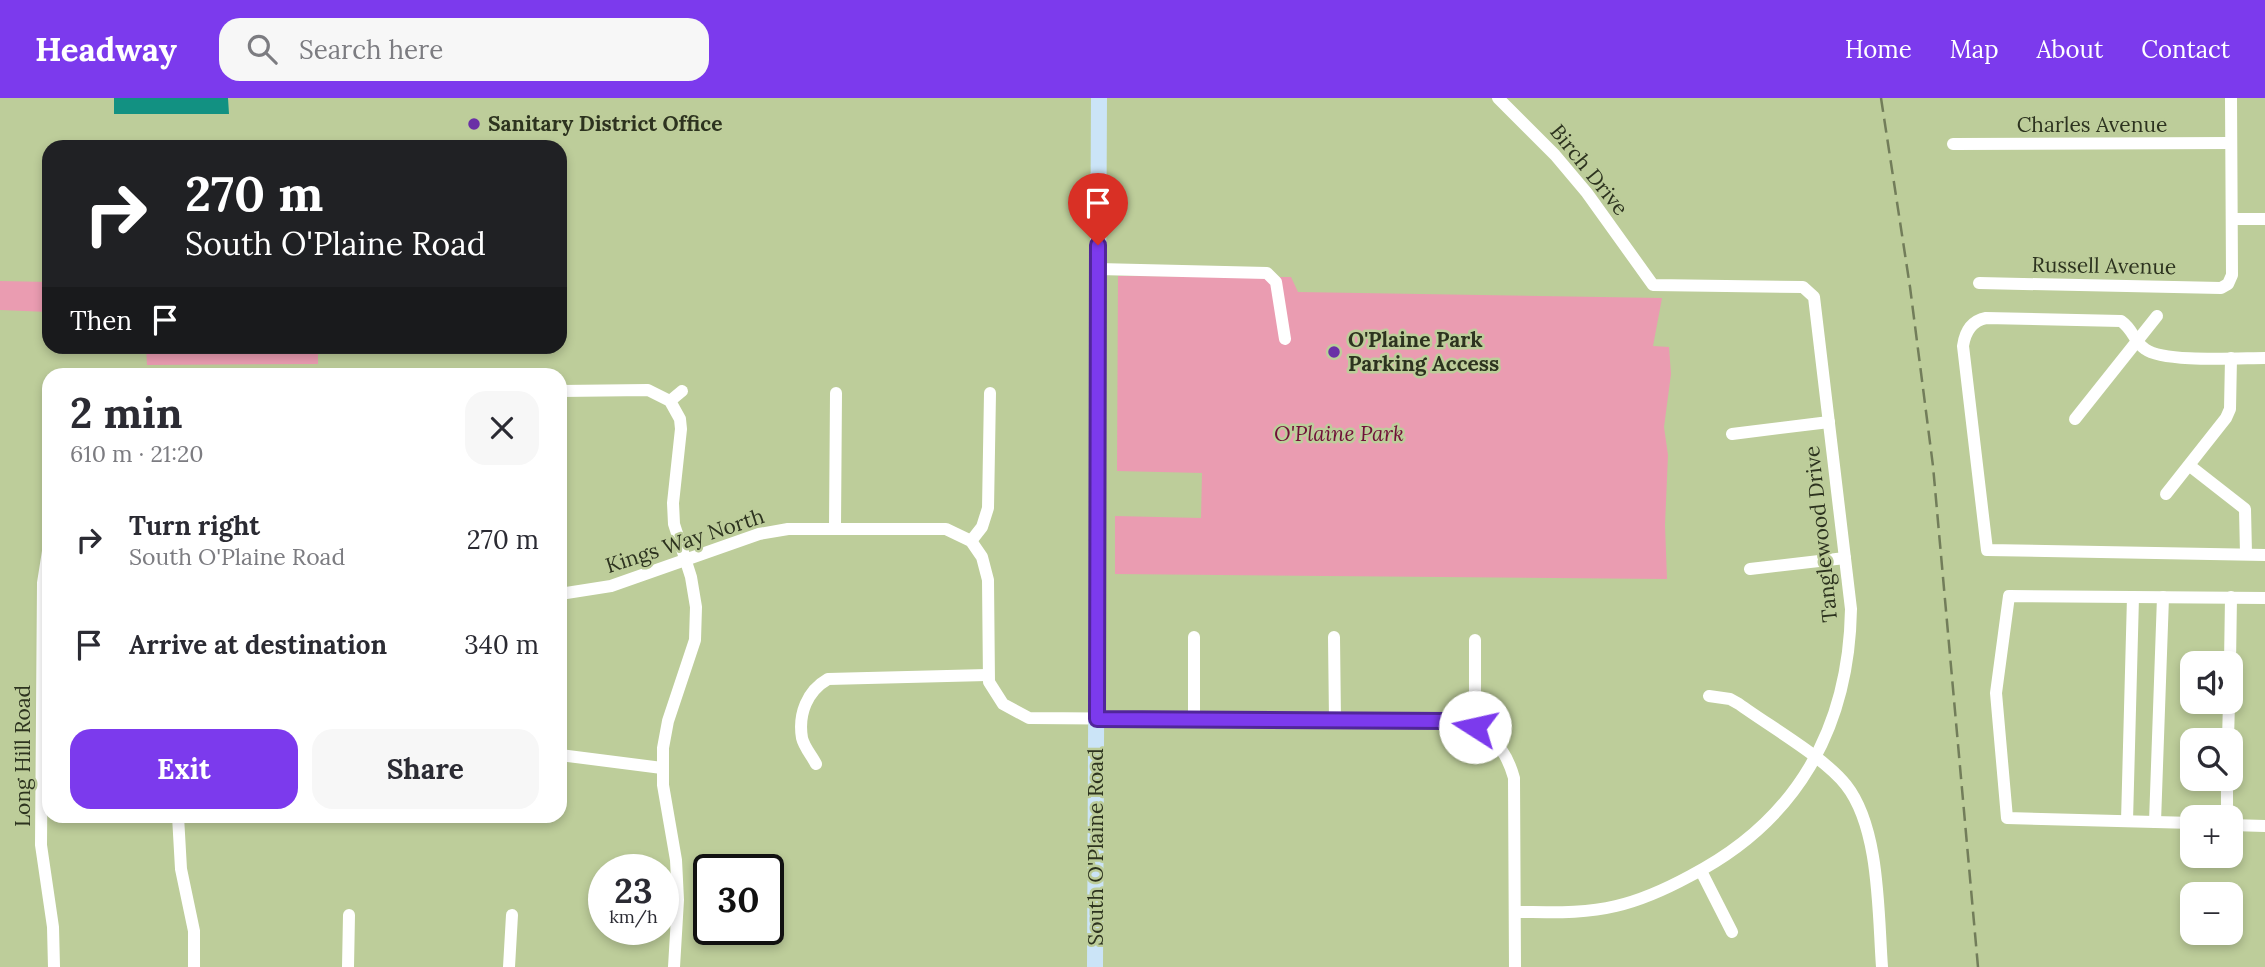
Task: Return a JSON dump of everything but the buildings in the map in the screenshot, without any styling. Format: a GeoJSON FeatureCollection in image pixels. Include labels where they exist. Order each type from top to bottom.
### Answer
{"type":"FeatureCollection","features":[{"type":"Feature","properties":{"kind":"main road","name":"South O'Plaine Road"},"geometry":{"type":"LineString","coordinates":[[1095,967],[1099,98]]}},
{"type":"Feature","properties":{"kind":"street","name":"Birch Drive"},"geometry":{"type":"LineString","coordinates":[[1498,98],[1555,155],[1587,193],[1653,285],[1803,287],[1814,297],[1818,322]]}},
{"type":"Feature","properties":{"kind":"street"},"geometry":{"type":"LineString","coordinates":[[2231,98],[2232,219],[2265,219]]}},
{"type":"Feature","properties":{"kind":"street","name":"Charles Avenue"},"geometry":{"type":"LineString","coordinates":[[1953,144],[2231,144]]}},
{"type":"Feature","properties":{"kind":"street","name":"Russell Avenue"},"geometry":{"type":"LineString","coordinates":[[1979,283],[2221,288],[2228,284],[2232,275],[2232,219]]}},
{"type":"Feature","properties":{"kind":"street"},"geometry":{"type":"LineString","coordinates":[[1098,269],[1267,273],[1276,282],[1285,339]]}},
{"type":"Feature","properties":{"kind":"street"},"geometry":{"type":"LineString","coordinates":[[2075,419],[2157,316]]}},
{"type":"Feature","properties":{"kind":"street"},"geometry":{"type":"LineString","coordinates":[[2265,358],[2155,356],[2136,342],[2131,328],[2121,321],[1986,318],[1980,319],[1968,329],[1963,346],[1987,550],[2265,555]]}},
{"type":"Feature","properties":{"kind":"street","name":"Tanglewood Drive"},"geometry":{"type":"LineString","coordinates":[[1515,912],[1573,912],[1616,906],[1650,896],[1701,871],[1734,850],[1766,823],[1793,792],[1815,758],[1835,714],[1848,658],[1851,609],[1818,322]]}},
{"type":"Feature","properties":{"kind":"street"},"geometry":{"type":"LineString","coordinates":[[2166,494],[2226,418],[2230,409],[2231,358]]}},
{"type":"Feature","properties":{"kind":"street"},"geometry":{"type":"LineString","coordinates":[[567,391],[648,390],[670,401],[680,419],[673,503],[674,524],[695,596],[695,639],[668,721],[663,748],[662,768],[677,874],[674,967]]}},
{"type":"Feature","properties":{"kind":"street"},"geometry":{"type":"LineString","coordinates":[[670,401],[682,391]]}},
{"type":"Feature","properties":{"kind":"street"},"geometry":{"type":"LineString","coordinates":[[835,527],[836,393]]}},
{"type":"Feature","properties":{"kind":"street"},"geometry":{"type":"LineString","coordinates":[[990,393],[988,508],[982,527],[971,541],[982,557],[988,580],[987,675],[996,696],[1003,704],[1029,718],[1450,721],[1475,727],[1495,741],[1504,752],[1514,778],[1515,967]]}},
{"type":"Feature","properties":{"kind":"street"},"geometry":{"type":"LineString","coordinates":[[1732,434],[1829,422]]}},
{"type":"Feature","properties":{"kind":"street"},"geometry":{"type":"LineString","coordinates":[[2190,466],[2245,509],[2246,554]]}},
{"type":"Feature","properties":{"kind":"street","name":"Kings Way North"},"geometry":{"type":"LineString","coordinates":[[567,593],[611,586],[760,534],[788,529],[939,528],[960,534],[971,541]]}},
{"type":"Feature","properties":{"kind":"street"},"geometry":{"type":"LineString","coordinates":[[1750,569],[1845,558]]}},
{"type":"Feature","properties":{"kind":"street"},"geometry":{"type":"LineString","coordinates":[[2180,823],[2007,818],[1996,693],[2009,596],[2265,598]]}},
{"type":"Feature","properties":{"kind":"street"},"geometry":{"type":"LineString","coordinates":[[2127,821],[2133,597]]}},
{"type":"Feature","properties":{"kind":"street"},"geometry":{"type":"LineString","coordinates":[[2155,822],[2163,597]]}},
{"type":"Feature","properties":{"kind":"street"},"geometry":{"type":"LineString","coordinates":[[2230,651],[2231,597]]}},
{"type":"Feature","properties":{"kind":"street"},"geometry":{"type":"LineString","coordinates":[[1194,637],[1194,720]]}},
{"type":"Feature","properties":{"kind":"street"},"geometry":{"type":"LineString","coordinates":[[1334,637],[1335,720]]}},
{"type":"Feature","properties":{"kind":"street"},"geometry":{"type":"LineString","coordinates":[[1475,640],[1475,727]]}},
{"type":"Feature","properties":{"kind":"street"},"geometry":{"type":"LineString","coordinates":[[816,764],[802,741],[804,705],[814,689],[828,679],[987,675]]}},
{"type":"Feature","properties":{"kind":"street"},"geometry":{"type":"LineString","coordinates":[[1709,696],[1730,699],[1739,704],[1815,758],[1846,786],[1859,806],[1868,830],[1882,967]]}},
{"type":"Feature","properties":{"kind":"street"},"geometry":{"type":"LineString","coordinates":[[567,756],[662,768]]}},
{"type":"Feature","properties":{"kind":"street","name":"Long Hill Road"},"geometry":{"type":"LineString","coordinates":[[42,822],[41,845],[53,927],[54,967]]}},
{"type":"Feature","properties":{"kind":"street"},"geometry":{"type":"LineString","coordinates":[[178,823],[181,869],[194,931],[194,967]]}},
{"type":"Feature","properties":{"kind":"street"},"geometry":{"type":"LineString","coordinates":[[2243,825],[2265,826]]}},
{"type":"Feature","properties":{"kind":"street"},"geometry":{"type":"LineString","coordinates":[[1701,871],[1732,932]]}},
{"type":"Feature","properties":{"kind":"street"},"geometry":{"type":"LineString","coordinates":[[348,967],[349,915]]}},
{"type":"Feature","properties":{"kind":"street"},"geometry":{"type":"LineString","coordinates":[[509,967],[512,915]]}},
{"type":"Feature","properties":{"kind":"green space","name":"O'Plaine Park"},"geometry":{"type":"Polygon","coordinates":[[[1118,276],[1291,277],[1298,292],[1662,298],[1653,346],[1669,347],[1671,374],[1664,427],[1668,455],[1665,525],[1667,579],[1115,574],[1115,516],[1201,518],[1202,473],[1117,471],[1118,276]]]}},
{"type":"Feature","properties":{"kind":"green space"},"geometry":{"type":"Polygon","coordinates":[[[0,281],[42,282],[42,312],[0,310],[0,281]]]}},
{"type":"Feature","properties":{"kind":"green space"},"geometry":{"type":"Polygon","coordinates":[[[146,354],[318,354],[318,364],[147,365],[146,354]]]}},
{"type":"Feature","properties":{"kind":"water"},"geometry":{"type":"Polygon","coordinates":[[[114,98],[228,98],[229,114],[114,114],[114,98]]]}},
{"type":"Feature","properties":{"kind":"railway"},"geometry":{"type":"LineString","coordinates":[[1881,98],[1910,287],[1933,466],[1978,967]]}},
{"type":"Feature","properties":{"kind":"place","name":"Sanitary District Office"},"geometry":{"type":"Point","coordinates":[474,124]}},
{"type":"Feature","properties":{"kind":"place","name":"O'Plaine Park Parking Access"},"geometry":{"type":"Point","coordinates":[1334,352]}},
{"type":"Feature","properties":{"kind":"route"},"geometry":{"type":"LineString","coordinates":[[1098,245],[1097,719],[1450,721],[1475,727]]}}]}
